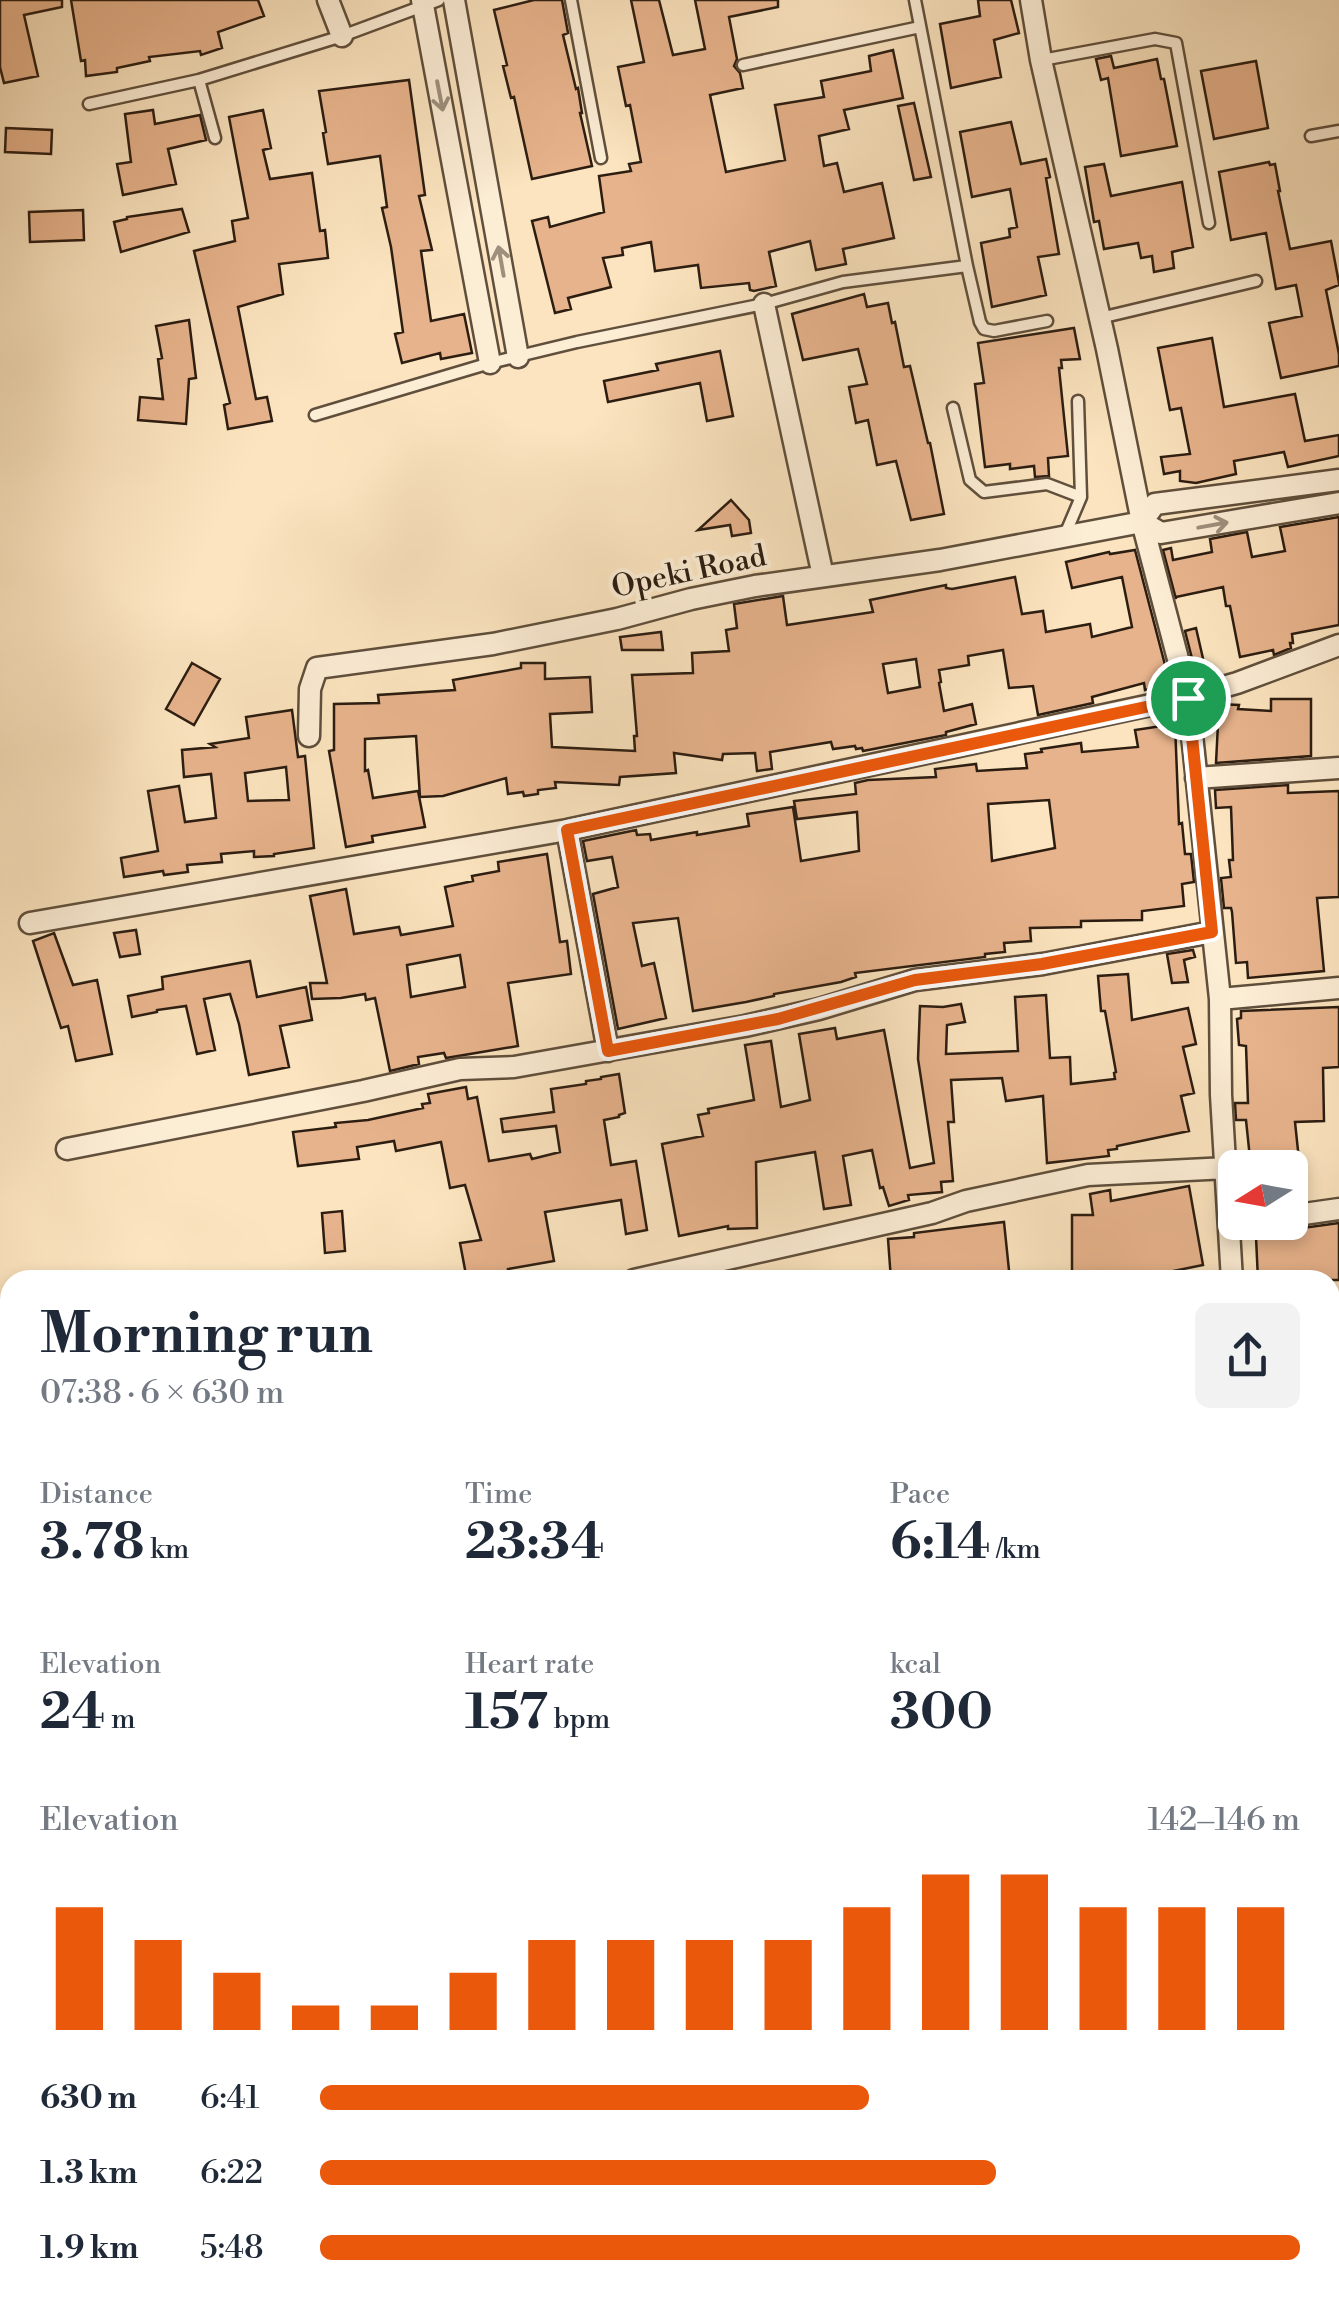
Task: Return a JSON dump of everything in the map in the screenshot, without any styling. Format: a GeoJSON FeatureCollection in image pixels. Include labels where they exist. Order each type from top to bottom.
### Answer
{"type":"FeatureCollection","features":[{"type":"Feature","properties":{"kind":"street"},"geometry":{"type":"LineString","coordinates":[[328,0],[342,36]]}},
{"type":"Feature","properties":{"kind":"street"},"geometry":{"type":"LineString","coordinates":[[454,0],[518,357]]}},
{"type":"Feature","properties":{"kind":"street"},"geometry":{"type":"LineString","coordinates":[[1031,0],[1142,522],[1188,698],[1220,999],[1226,1150]]}},
{"type":"Feature","properties":{"kind":"street"},"geometry":{"type":"LineString","coordinates":[[428,2],[490,363]]}},
{"type":"Feature","properties":{"kind":"street"},"geometry":{"type":"LineString","coordinates":[[764,304],[823,576]]}},
{"type":"Feature","properties":{"kind":"street","name":"Opeki Road"},"geometry":{"type":"LineString","coordinates":[[1142,522],[1155,504],[1339,480]]}},
{"type":"Feature","properties":{"kind":"street"},"geometry":{"type":"LineString","coordinates":[[1314,485],[1314,508]]}},
{"type":"Feature","properties":{"kind":"street","name":"Opeki Road"},"geometry":{"type":"LineString","coordinates":[[310,736],[310,690],[317,668],[493,644],[754,586],[940,560],[1142,522],[1162,534],[1339,504]]}},
{"type":"Feature","properties":{"kind":"street"},"geometry":{"type":"LineString","coordinates":[[30,923],[567,830],[1188,698],[1339,645]]}},
{"type":"Feature","properties":{"kind":"street"},"geometry":{"type":"LineString","coordinates":[[1196,778],[1339,768]]}},
{"type":"Feature","properties":{"kind":"street"},"geometry":{"type":"LineString","coordinates":[[567,830],[608,1051]]}},
{"type":"Feature","properties":{"kind":"street"},"geometry":{"type":"LineString","coordinates":[[67,1149],[460,1070],[514,1067],[778,1019],[915,980],[1042,964],[1212,932]]}},
{"type":"Feature","properties":{"kind":"street"},"geometry":{"type":"LineString","coordinates":[[1220,999],[1339,988]]}},
{"type":"Feature","properties":{"kind":"street"},"geometry":{"type":"LineString","coordinates":[[678,1270],[1088,1175],[1218,1168]]}},
{"type":"Feature","properties":{"kind":"street"},"geometry":{"type":"LineString","coordinates":[[1308,1213],[1339,1209]]}},
{"type":"Feature","properties":{"kind":"street"},"geometry":{"type":"LineString","coordinates":[[1233,1270],[1237,1240]]}},
{"type":"Feature","properties":{"kind":"lane"},"geometry":{"type":"LineString","coordinates":[[571,0],[600,158]]}},
{"type":"Feature","properties":{"kind":"lane"},"geometry":{"type":"LineString","coordinates":[[915,0],[980,322],[994,331],[1047,321]]}},
{"type":"Feature","properties":{"kind":"lane"},"geometry":{"type":"LineString","coordinates":[[89,104],[200,80],[342,36],[428,2]]}},
{"type":"Feature","properties":{"kind":"lane"},"geometry":{"type":"LineString","coordinates":[[743,65],[920,27]]}},
{"type":"Feature","properties":{"kind":"lane"},"geometry":{"type":"LineString","coordinates":[[1041,60],[1155,39],[1176,43],[1209,223]]}},
{"type":"Feature","properties":{"kind":"lane"},"geometry":{"type":"LineString","coordinates":[[200,80],[216,138]]}},
{"type":"Feature","properties":{"kind":"lane"},"geometry":{"type":"LineString","coordinates":[[1311,136],[1339,131]]}},
{"type":"Feature","properties":{"kind":"lane"},"geometry":{"type":"LineString","coordinates":[[315,415],[490,363],[577,342],[764,304],[843,282],[966,266]]}},
{"type":"Feature","properties":{"kind":"lane"},"geometry":{"type":"LineString","coordinates":[[1100,318],[1256,281]]}},
{"type":"Feature","properties":{"kind":"lane"},"geometry":{"type":"LineString","coordinates":[[1064,538],[1081,497],[1078,401]]}},
{"type":"Feature","properties":{"kind":"lane"},"geometry":{"type":"LineString","coordinates":[[953,408],[970,480],[984,492],[1047,484],[1081,497]]}},
{"type":"Feature","properties":{"kind":"building"},"geometry":{"type":"Polygon","coordinates":[[[0,0],[62,0],[62,7],[24,15],[38,76],[4,83],[0,67],[0,0]]]}},
{"type":"Feature","properties":{"kind":"building"},"geometry":{"type":"Polygon","coordinates":[[[71,0],[258,0],[264,16],[218,32],[222,48],[201,55],[200,51],[149,57],[150,61],[117,68],[117,72],[86,76],[71,0]]]}},
{"type":"Feature","properties":{"kind":"building"},"geometry":{"type":"Polygon","coordinates":[[[534,0],[562,0],[568,33],[563,35],[578,88],[592,166],[532,179],[503,66],[507,65],[494,10],[534,0]]]}},
{"type":"Feature","properties":{"kind":"building"},"geometry":{"type":"Polygon","coordinates":[[[631,0],[659,0],[673,55],[705,49],[695,0],[778,0],[778,7],[729,17],[737,59],[734,66],[743,88],[710,95],[726,172],[785,160],[775,105],[824,97],[821,81],[871,71],[869,56],[893,50],[903,98],[844,110],[849,129],[819,136],[824,166],[837,163],[844,192],[882,183],[894,238],[843,249],[846,264],[816,270],[810,241],[769,252],[776,286],[754,291],[749,283],[701,288],[698,265],[655,271],[651,242],[622,248],[623,255],[603,258],[611,287],[568,298],[571,309],[555,313],[532,221],[548,217],[550,227],[604,212],[599,176],[631,171],[629,164],[641,162],[618,67],[644,62],[631,0]]]}},
{"type":"Feature","properties":{"kind":"building"},"geometry":{"type":"Polygon","coordinates":[[[978,0],[1011,0],[1019,33],[994,40],[1001,77],[951,88],[940,24],[980,16],[978,0]]]}},
{"type":"Feature","properties":{"kind":"building"},"geometry":{"type":"Polygon","coordinates":[[[1111,56],[1114,68],[1157,59],[1177,146],[1121,156],[1108,78],[1101,80],[1096,59],[1111,56]]]}},
{"type":"Feature","properties":{"kind":"building"},"geometry":{"type":"Polygon","coordinates":[[[1256,61],[1268,128],[1214,139],[1201,71],[1256,61]]]}},
{"type":"Feature","properties":{"kind":"building"},"geometry":{"type":"Polygon","coordinates":[[[409,80],[425,195],[419,196],[432,250],[421,251],[431,321],[464,314],[472,353],[441,359],[440,353],[402,363],[395,334],[403,332],[382,208],[387,207],[380,156],[328,164],[319,91],[409,80]]]}},
{"type":"Feature","properties":{"kind":"building"},"geometry":{"type":"Polygon","coordinates":[[[914,103],[931,177],[914,180],[898,106],[914,103]]]}},
{"type":"Feature","properties":{"kind":"building"},"geometry":{"type":"Polygon","coordinates":[[[153,110],[155,124],[200,115],[206,140],[168,149],[176,184],[123,195],[117,164],[131,162],[125,114],[153,110]]]}},
{"type":"Feature","properties":{"kind":"building"},"geometry":{"type":"Polygon","coordinates":[[[263,110],[271,148],[263,150],[270,179],[312,173],[328,258],[279,264],[283,294],[238,307],[256,399],[267,397],[272,421],[228,429],[224,405],[230,403],[194,251],[235,241],[232,221],[248,218],[229,117],[263,110]]]}},
{"type":"Feature","properties":{"kind":"building"},"geometry":{"type":"Polygon","coordinates":[[[1011,122],[1021,164],[1046,159],[1059,254],[1038,257],[1046,295],[992,307],[981,243],[1010,237],[1009,229],[1017,227],[1010,189],[972,197],[960,132],[1011,122]]]}},
{"type":"Feature","properties":{"kind":"building"},"geometry":{"type":"Polygon","coordinates":[[[6,128],[52,130],[51,154],[5,152],[6,128]]]}},
{"type":"Feature","properties":{"kind":"building"},"geometry":{"type":"Polygon","coordinates":[[[1104,164],[1111,196],[1182,182],[1193,247],[1172,252],[1174,268],[1154,272],[1152,256],[1141,258],[1138,243],[1104,249],[1099,221],[1094,222],[1085,167],[1104,164]]]}},
{"type":"Feature","properties":{"kind":"building"},"geometry":{"type":"Polygon","coordinates":[[[1275,164],[1290,249],[1331,241],[1339,283],[1326,290],[1339,366],[1281,378],[1269,323],[1302,316],[1296,285],[1276,289],[1266,233],[1231,240],[1219,172],[1275,164]]]}},
{"type":"Feature","properties":{"kind":"building"},"geometry":{"type":"Polygon","coordinates":[[[182,209],[189,232],[121,252],[114,222],[182,209]]]}},
{"type":"Feature","properties":{"kind":"building"},"geometry":{"type":"Polygon","coordinates":[[[83,210],[84,240],[30,242],[29,212],[83,210]]]}},
{"type":"Feature","properties":{"kind":"building"},"geometry":{"type":"Polygon","coordinates":[[[864,294],[867,307],[888,303],[892,323],[895,322],[904,367],[910,366],[930,443],[944,514],[911,520],[896,461],[877,465],[868,420],[856,423],[849,387],[867,384],[858,349],[803,360],[792,314],[864,294]]]}},
{"type":"Feature","properties":{"kind":"building"},"geometry":{"type":"Polygon","coordinates":[[[189,320],[196,378],[189,379],[186,424],[138,420],[140,397],[163,399],[156,326],[189,320]]]}},
{"type":"Feature","properties":{"kind":"building"},"geometry":{"type":"Polygon","coordinates":[[[1074,328],[1080,359],[1061,360],[1059,368],[1068,456],[1048,458],[1049,476],[1035,477],[1034,466],[985,467],[975,384],[984,383],[978,343],[1074,328]]]}},
{"type":"Feature","properties":{"kind":"building"},"geometry":{"type":"Polygon","coordinates":[[[1212,338],[1224,407],[1295,394],[1305,441],[1339,435],[1339,456],[1288,467],[1284,452],[1234,461],[1236,474],[1196,483],[1180,481],[1180,471],[1164,474],[1161,457],[1190,454],[1181,408],[1170,410],[1158,348],[1212,338]]]}},
{"type":"Feature","properties":{"kind":"building"},"geometry":{"type":"Polygon","coordinates":[[[720,351],[733,416],[707,421],[700,383],[608,402],[604,381],[658,370],[656,364],[720,351]]]}},
{"type":"Feature","properties":{"kind":"building"},"geometry":{"type":"Polygon","coordinates":[[[731,500],[749,520],[751,533],[732,536],[730,525],[698,530],[731,500]]]}},
{"type":"Feature","properties":{"kind":"building"},"geometry":{"type":"Polygon","coordinates":[[[1339,517],[1339,625],[1292,634],[1291,648],[1274,655],[1273,650],[1240,657],[1223,587],[1176,599],[1163,550],[1171,548],[1173,560],[1212,552],[1210,539],[1247,532],[1252,557],[1285,551],[1280,527],[1339,517]]]}},
{"type":"Feature","properties":{"kind":"building"},"geometry":{"type":"Polygon","coordinates":[[[1135,550],[1170,684],[1145,690],[1144,683],[1092,697],[1093,703],[1038,715],[1033,686],[1009,688],[1003,650],[968,656],[969,665],[939,670],[939,683],[944,711],[972,704],[976,724],[946,735],[863,751],[855,746],[833,749],[831,742],[770,752],[772,769],[757,771],[755,753],[723,754],[722,760],[674,753],[676,773],[620,777],[619,785],[555,782],[556,788],[524,796],[523,792],[508,794],[506,778],[443,796],[420,797],[416,736],[365,739],[365,771],[368,770],[373,798],[418,791],[425,827],[372,836],[373,842],[346,847],[329,751],[334,750],[334,704],[379,703],[378,695],[455,690],[453,680],[521,668],[521,663],[545,663],[545,679],[590,677],[592,712],[550,714],[552,747],[635,751],[632,675],[693,673],[692,653],[729,651],[726,630],[737,628],[734,604],[783,596],[787,625],[873,612],[870,600],[1015,577],[1022,614],[1043,611],[1046,632],[1090,624],[1092,637],[1132,627],[1122,577],[1072,588],[1066,562],[1135,550]],[[916,659],[883,664],[888,693],[920,687],[916,659]]]}},
{"type":"Feature","properties":{"kind":"building"},"geometry":{"type":"Polygon","coordinates":[[[1196,628],[1207,676],[1197,678],[1185,631],[1196,628]]]}},
{"type":"Feature","properties":{"kind":"building"},"geometry":{"type":"Polygon","coordinates":[[[661,632],[663,650],[622,650],[620,637],[661,632]]]}},
{"type":"Feature","properties":{"kind":"building"},"geometry":{"type":"Polygon","coordinates":[[[192,663],[220,679],[194,725],[166,709],[192,663]]]}},
{"type":"Feature","properties":{"kind":"building"},"geometry":{"type":"Polygon","coordinates":[[[1271,699],[1311,699],[1311,756],[1216,763],[1219,704],[1271,711],[1271,699]]]}},
{"type":"Feature","properties":{"kind":"building"},"geometry":{"type":"Polygon","coordinates":[[[292,710],[298,757],[305,756],[314,848],[274,856],[254,857],[254,851],[221,854],[222,862],[187,865],[188,872],[124,877],[121,858],[158,851],[148,791],[179,786],[185,822],[216,818],[211,774],[184,777],[182,750],[249,738],[246,717],[292,710]],[[286,767],[245,773],[248,801],[289,800],[286,767]]]}},
{"type":"Feature","properties":{"kind":"building"},"geometry":{"type":"Polygon","coordinates":[[[1175,724],[1179,824],[1182,823],[1185,854],[1191,854],[1194,882],[1182,884],[1184,906],[1142,911],[1142,920],[1081,921],[1081,927],[1030,928],[1031,941],[1004,943],[1005,952],[985,957],[855,973],[856,977],[841,982],[693,1011],[678,918],[633,923],[642,966],[654,963],[666,1018],[618,1029],[593,894],[618,887],[612,857],[587,861],[583,841],[636,830],[637,835],[650,834],[651,840],[697,835],[749,826],[747,814],[793,807],[801,861],[859,851],[857,812],[797,819],[794,801],[856,794],[855,783],[868,780],[936,777],[935,769],[976,764],[977,771],[1027,768],[1025,754],[1042,752],[1041,749],[1081,743],[1082,752],[1138,747],[1135,730],[1175,724]],[[1049,800],[988,804],[992,861],[1055,848],[1049,800]]]}},
{"type":"Feature","properties":{"kind":"building"},"geometry":{"type":"Polygon","coordinates":[[[1288,785],[1288,793],[1339,791],[1339,897],[1317,898],[1324,971],[1248,978],[1247,962],[1236,963],[1232,912],[1231,908],[1224,908],[1221,878],[1231,877],[1231,807],[1216,808],[1215,790],[1288,785]]]}},
{"type":"Feature","properties":{"kind":"building"},"geometry":{"type":"Polygon","coordinates":[[[547,854],[560,942],[567,941],[571,974],[508,983],[518,1046],[446,1058],[444,1053],[418,1057],[419,1064],[390,1071],[375,998],[366,1000],[365,994],[312,999],[310,983],[327,983],[310,896],[346,889],[354,934],[399,927],[401,935],[453,926],[445,887],[499,871],[498,862],[547,854]],[[460,955],[407,965],[411,997],[465,987],[460,955]]]}},
{"type":"Feature","properties":{"kind":"building"},"geometry":{"type":"Polygon","coordinates":[[[136,930],[140,954],[120,957],[114,933],[136,930]]]}},
{"type":"Feature","properties":{"kind":"building"},"geometry":{"type":"Polygon","coordinates":[[[54,933],[73,985],[97,980],[112,1054],[76,1061],[68,1026],[61,1028],[33,941],[54,933]]]}},
{"type":"Feature","properties":{"kind":"building"},"geometry":{"type":"Polygon","coordinates":[[[1193,950],[1195,957],[1184,960],[1188,982],[1172,983],[1167,954],[1193,950]]]}},
{"type":"Feature","properties":{"kind":"building"},"geometry":{"type":"Polygon","coordinates":[[[250,961],[257,997],[306,987],[312,1020],[280,1026],[289,1067],[249,1075],[230,994],[204,999],[215,1050],[197,1054],[186,1006],[132,1017],[128,996],[163,989],[162,977],[250,961]]]}},
{"type":"Feature","properties":{"kind":"building"},"geometry":{"type":"Polygon","coordinates":[[[1128,974],[1132,1020],[1188,1008],[1196,1044],[1183,1047],[1194,1093],[1181,1096],[1189,1131],[1117,1146],[1108,1150],[1109,1156],[1047,1163],[1043,1096],[1006,1101],[1002,1078],[951,1080],[954,1122],[948,1122],[953,1181],[941,1182],[942,1192],[908,1195],[909,1200],[889,1206],[883,1187],[880,1188],[872,1150],[843,1156],[851,1205],[824,1209],[815,1152],[756,1162],[757,1228],[728,1226],[679,1236],[662,1144],[703,1136],[698,1115],[709,1113],[708,1109],[754,1100],[745,1045],[771,1041],[781,1107],[810,1100],[799,1034],[835,1028],[837,1039],[884,1030],[910,1168],[934,1163],[918,1059],[920,1006],[961,1004],[965,1022],[947,1025],[946,1054],[1018,1051],[1015,997],[1046,995],[1050,1058],[1070,1057],[1071,1084],[1115,1079],[1098,976],[1128,974]]]}},
{"type":"Feature","properties":{"kind":"building"},"geometry":{"type":"Polygon","coordinates":[[[1339,1007],[1339,1067],[1323,1068],[1324,1121],[1295,1122],[1298,1150],[1249,1150],[1246,1120],[1236,1120],[1235,1103],[1248,1103],[1246,1046],[1239,1045],[1237,1019],[1241,1018],[1241,1011],[1339,1007]]]}},
{"type":"Feature","properties":{"kind":"building"},"geometry":{"type":"Polygon","coordinates":[[[619,1074],[625,1113],[604,1120],[611,1165],[636,1161],[647,1230],[626,1234],[621,1200],[545,1212],[554,1261],[508,1270],[465,1270],[460,1243],[481,1240],[465,1185],[450,1188],[441,1142],[396,1151],[394,1141],[357,1147],[359,1159],[298,1166],[293,1132],[423,1108],[422,1104],[430,1103],[428,1094],[466,1087],[468,1099],[477,1097],[489,1161],[530,1154],[532,1159],[560,1152],[556,1126],[503,1132],[501,1119],[554,1112],[551,1089],[586,1084],[619,1074]]]}},
{"type":"Feature","properties":{"kind":"building"},"geometry":{"type":"Polygon","coordinates":[[[1189,1186],[1203,1265],[1178,1270],[1072,1270],[1072,1215],[1093,1215],[1090,1194],[1110,1190],[1111,1201],[1189,1186]]]}},
{"type":"Feature","properties":{"kind":"building"},"geometry":{"type":"Polygon","coordinates":[[[342,1211],[345,1251],[325,1253],[322,1213],[342,1211]]]}},
{"type":"Feature","properties":{"kind":"building"},"geometry":{"type":"Polygon","coordinates":[[[1004,1222],[1009,1270],[890,1270],[888,1239],[914,1237],[914,1233],[1004,1222]]]}},
{"type":"Feature","properties":{"kind":"building"},"geometry":{"type":"Polygon","coordinates":[[[1339,1223],[1339,1270],[1258,1270],[1256,1240],[1308,1240],[1308,1227],[1339,1223]]]}},
{"type":"Feature","properties":{"kind":"route"},"geometry":{"type":"LineString","coordinates":[[1188,698],[1212,932],[1042,964],[915,980],[778,1019],[608,1051],[567,830],[1188,698]]}}]}
